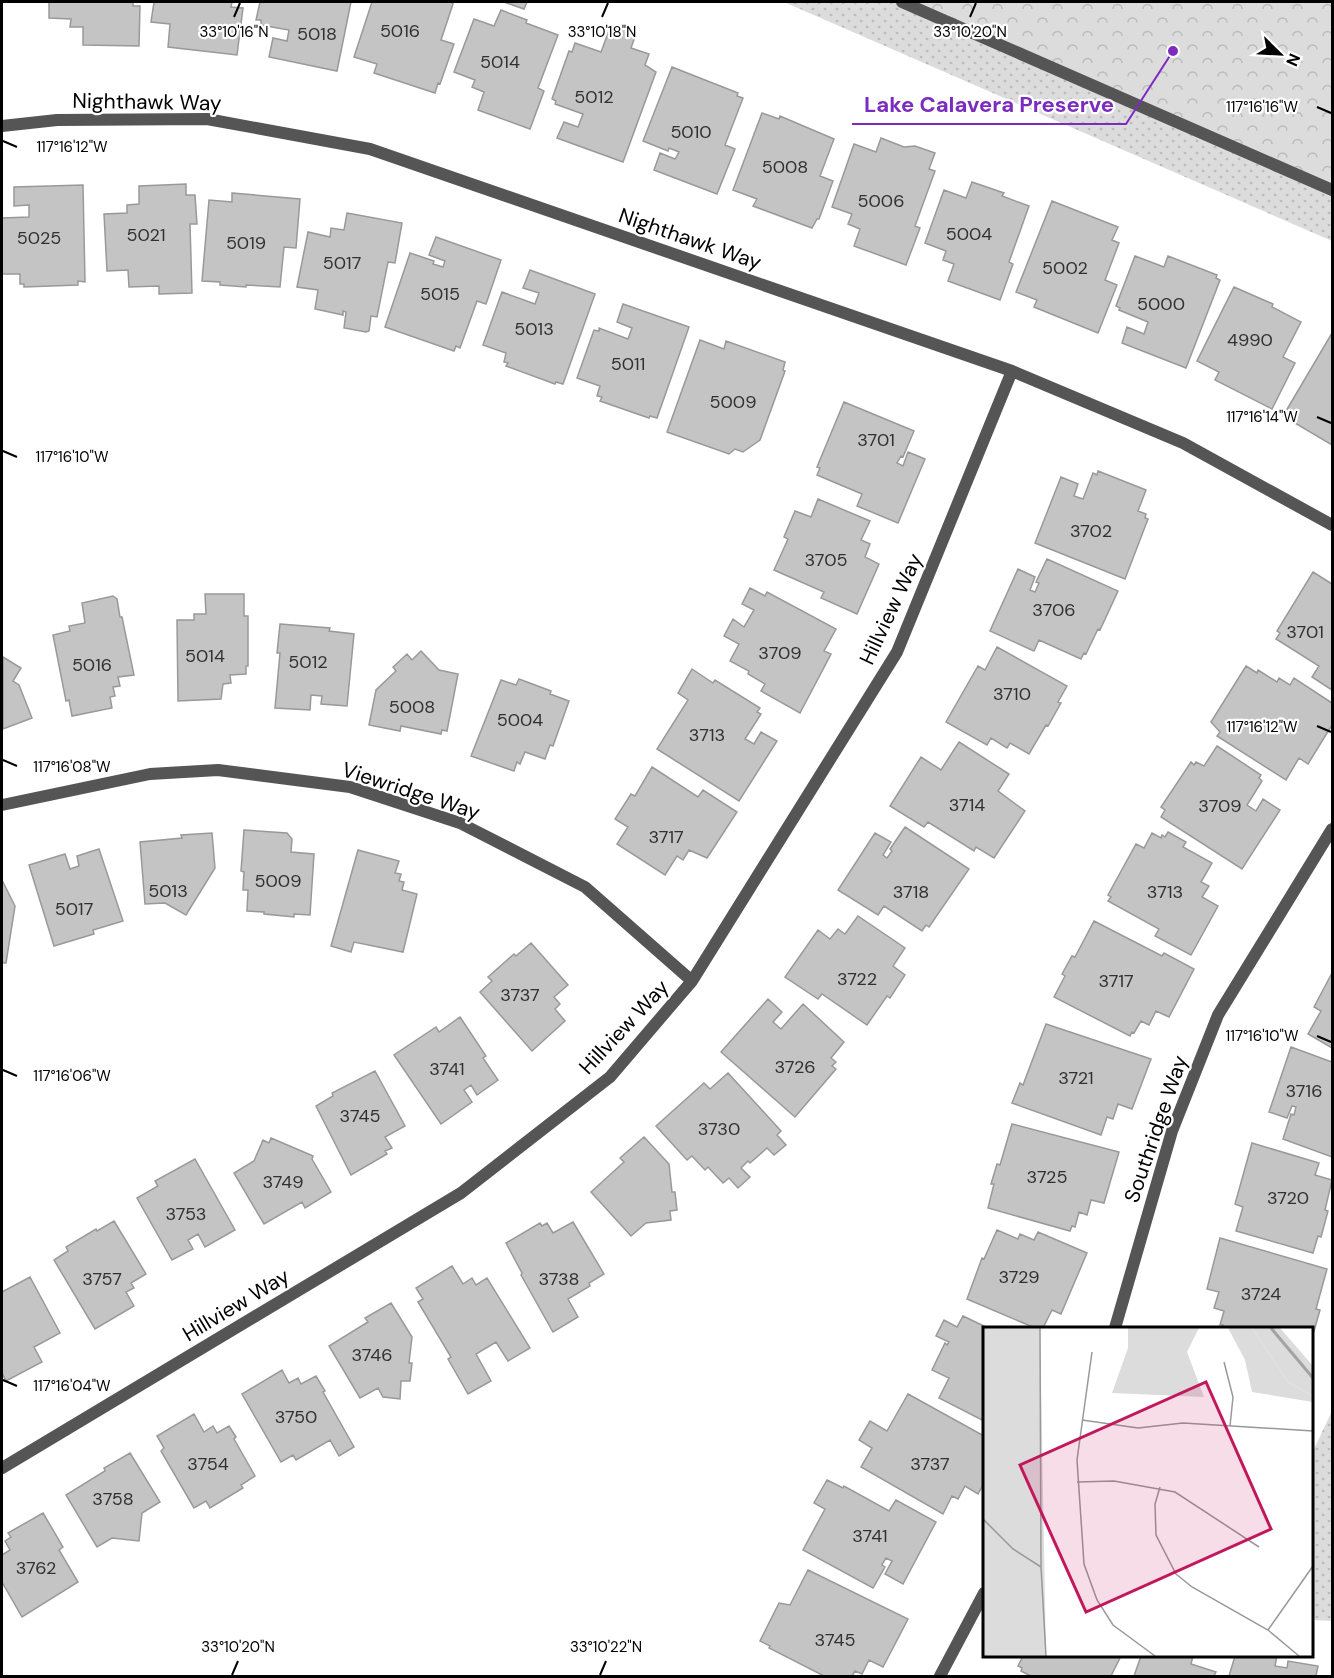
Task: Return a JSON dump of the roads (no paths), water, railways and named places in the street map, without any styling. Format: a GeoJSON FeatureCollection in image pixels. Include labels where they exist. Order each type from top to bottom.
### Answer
{"type":"FeatureCollection","features":[{"type":"Feature","properties":{"kind":"street"},"geometry":{"type":"LineString","coordinates":[[902,2],[1332,190]]}},
{"type":"Feature","properties":{"kind":"street","name":"Nighthawk Way"},"geometry":{"type":"LineString","coordinates":[[2,126],[57,120],[207,119],[370,149],[1012,371],[1183,443],[1332,525]]}},
{"type":"Feature","properties":{"kind":"street","name":"Hillview Way"},"geometry":{"type":"LineString","coordinates":[[2,1468],[461,1194],[610,1077],[692,981],[897,652],[1012,371]]}},
{"type":"Feature","properties":{"kind":"street","name":"Viewridge Way"},"geometry":{"type":"LineString","coordinates":[[2,806],[150,774],[218,770],[350,786],[460,823],[585,887],[692,981]]}},
{"type":"Feature","properties":{"kind":"street","name":"Southridge Way"},"geometry":{"type":"LineString","coordinates":[[1116,1327],[1172,1131],[1218,1015],[1332,830]]}},
{"type":"Feature","properties":{"kind":"street"},"geometry":{"type":"LineString","coordinates":[[940,1677],[983,1595]]}},
{"type":"Feature","properties":{"kind":"place","name":"Lake Calavera Preserve"},"geometry":{"type":"Point","coordinates":[1173,51]}}]}
